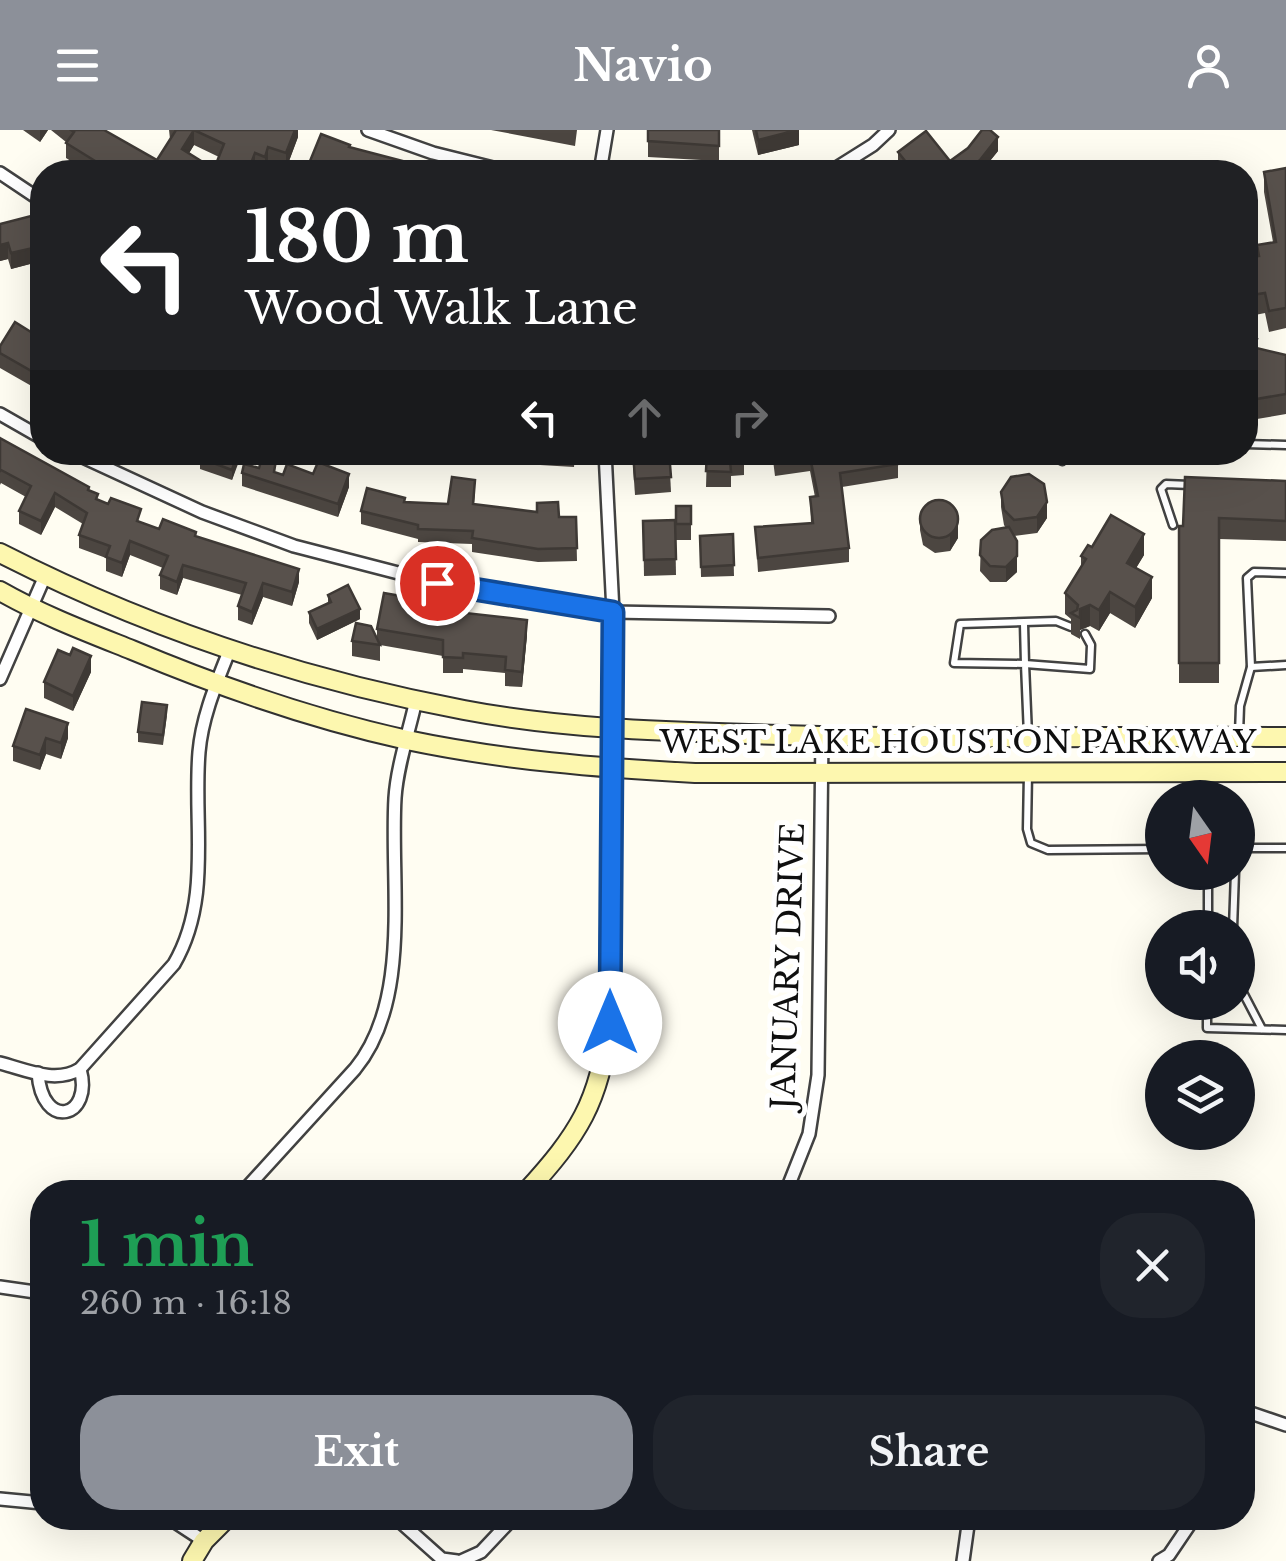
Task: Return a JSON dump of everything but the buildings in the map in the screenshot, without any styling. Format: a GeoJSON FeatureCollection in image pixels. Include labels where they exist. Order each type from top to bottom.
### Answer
{"type":"FeatureCollection","features":[{"type":"Feature","properties":{"kind":"main road","name":"WEST LAKE HOUSTON PARKWAY"},"geometry":{"type":"LineString","coordinates":[[0,553],[46,576],[230,649],[467,711],[612,730],[822,736],[1286,736]]}},
{"type":"Feature","properties":{"kind":"main road","name":"WEST LAKE HOUSTON PARKWAY"},"geometry":{"type":"LineString","coordinates":[[0,592],[216,685],[406,740],[611,769],[822,774],[1286,772]]}},
{"type":"Feature","properties":{"kind":"main road"},"geometry":{"type":"LineString","coordinates":[[536,1180],[580,1128],[606,1057],[610,1023],[612,730]]}},
{"type":"Feature","properties":{"kind":"main road"},"geometry":{"type":"LineString","coordinates":[[1028,736],[1028,772]]}},
{"type":"Feature","properties":{"kind":"main road"},"geometry":{"type":"LineString","coordinates":[[192,1561],[215,1530]]}},
{"type":"Feature","properties":{"kind":"street"},"geometry":{"type":"LineString","coordinates":[[368,130],[461,160]]}},
{"type":"Feature","properties":{"kind":"street"},"geometry":{"type":"LineString","coordinates":[[602,160],[607,130]]}},
{"type":"Feature","properties":{"kind":"street"},"geometry":{"type":"LineString","coordinates":[[849,160],[889,130]]}},
{"type":"Feature","properties":{"kind":"street"},"geometry":{"type":"LineString","coordinates":[[0,173],[30,193]]}},
{"type":"Feature","properties":{"kind":"street"},"geometry":{"type":"LineString","coordinates":[[0,414],[30,431]]}},
{"type":"Feature","properties":{"kind":"street"},"geometry":{"type":"LineString","coordinates":[[100,465],[202,512],[294,546],[437,583],[613,612],[829,616]]}},
{"type":"Feature","properties":{"kind":"street"},"geometry":{"type":"LineString","coordinates":[[606,465],[613,612],[612,730]]}},
{"type":"Feature","properties":{"kind":"street"},"geometry":{"type":"LineString","coordinates":[[0,678],[46,576]]}},
{"type":"Feature","properties":{"kind":"street"},"geometry":{"type":"LineString","coordinates":[[0,1063],[67,1077],[80,1069],[174,964],[185,945],[198,888],[199,752],[204,720],[230,649]]}},
{"type":"Feature","properties":{"kind":"street"},"geometry":{"type":"LineString","coordinates":[[254,1180],[367,1055],[381,1024],[389,993],[395,930],[395,794],[416,700]]}},
{"type":"Feature","properties":{"kind":"street","name":"JANUARY DRIVE"},"geometry":{"type":"LineString","coordinates":[[791,1180],[809,1134],[818,1075],[822,736]]}},
{"type":"Feature","properties":{"kind":"street"},"geometry":{"type":"LineString","coordinates":[[38,1073],[48,1108],[66,1110],[84,1094],[80,1069]]}},
{"type":"Feature","properties":{"kind":"street"},"geometry":{"type":"LineString","coordinates":[[0,1287],[30,1291]]}},
{"type":"Feature","properties":{"kind":"street"},"geometry":{"type":"LineString","coordinates":[[1255,1414],[1286,1425]]}},
{"type":"Feature","properties":{"kind":"street"},"geometry":{"type":"LineString","coordinates":[[0,1500],[30,1502]]}},
{"type":"Feature","properties":{"kind":"street"},"geometry":{"type":"LineString","coordinates":[[187,1530],[204,1541]]}},
{"type":"Feature","properties":{"kind":"street"},"geometry":{"type":"LineString","coordinates":[[409,1530],[442,1560],[459,1561],[475,1558],[501,1530]]}},
{"type":"Feature","properties":{"kind":"street"},"geometry":{"type":"LineString","coordinates":[[963,1561],[967,1530]]}},
{"type":"Feature","properties":{"kind":"street"},"geometry":{"type":"LineString","coordinates":[[1159,1561],[1169,1555],[1186,1530]]}},
{"type":"Feature","properties":{"kind":"lane"},"geometry":{"type":"LineString","coordinates":[[1258,444],[1286,445]]}},
{"type":"Feature","properties":{"kind":"lane"},"geometry":{"type":"LineString","coordinates":[[1173,525],[1161,488],[1166,484],[1193,485]]}},
{"type":"Feature","properties":{"kind":"lane"},"geometry":{"type":"LineString","coordinates":[[1239,736],[1240,706],[1251,666],[1247,578],[1254,572],[1286,572]]}},
{"type":"Feature","properties":{"kind":"lane"},"geometry":{"type":"LineString","coordinates":[[1071,627],[1056,621],[960,624],[954,663],[1090,668],[1091,645],[1085,634]]}},
{"type":"Feature","properties":{"kind":"lane"},"geometry":{"type":"LineString","coordinates":[[1024,624],[1028,736]]}},
{"type":"Feature","properties":{"kind":"lane"},"geometry":{"type":"LineString","coordinates":[[1251,666],[1286,665]]}},
{"type":"Feature","properties":{"kind":"lane"},"geometry":{"type":"LineString","coordinates":[[1028,772],[1027,829],[1031,842],[1048,850],[1145,849]]}},
{"type":"Feature","properties":{"kind":"lane"},"geometry":{"type":"LineString","coordinates":[[1207,774],[1207,780]]}},
{"type":"Feature","properties":{"kind":"lane"},"geometry":{"type":"LineString","coordinates":[[1255,848],[1286,848]]}},
{"type":"Feature","properties":{"kind":"lane"},"geometry":{"type":"LineString","coordinates":[[1255,1016],[1262,1030]]}},
{"type":"Feature","properties":{"kind":"lane"},"geometry":{"type":"LineString","coordinates":[[1207,1020],[1207,1028],[1286,1030]]}},
{"type":"Feature","properties":{"kind":"route"},"geometry":{"type":"LineString","coordinates":[[437,583],[613,612],[610,1023]]}}]}
